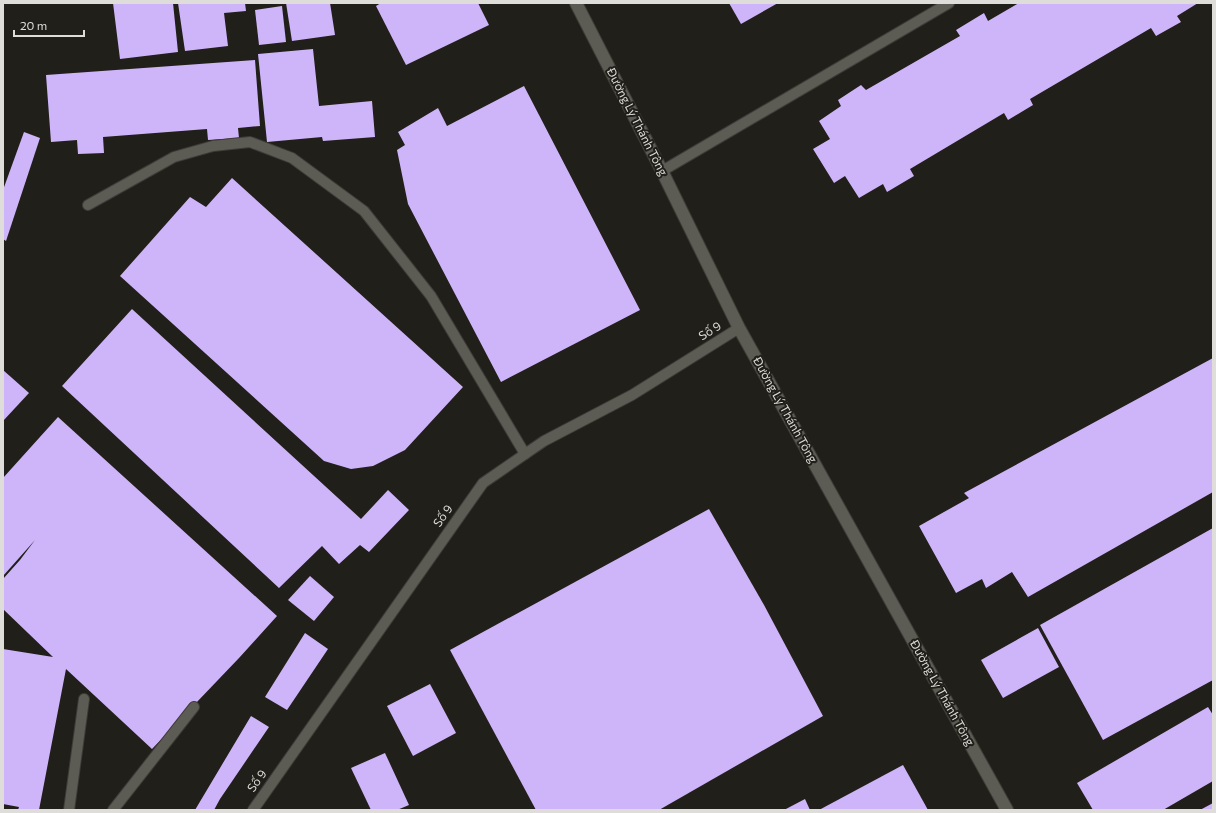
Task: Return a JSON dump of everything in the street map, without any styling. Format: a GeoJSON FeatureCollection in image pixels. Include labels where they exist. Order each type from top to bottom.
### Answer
{"type":"FeatureCollection","features":[{"type":"Feature","properties":{"kind":"street","name":"Đường Lý Thánh Tông"},"geometry":{"type":"LineString","coordinates":[[576,3],[662,171],[739,328],[1007,810]]}},
{"type":"Feature","properties":{"kind":"lane"},"geometry":{"type":"LineString","coordinates":[[662,171],[949,3]]}},
{"type":"Feature","properties":{"kind":"lane"},"geometry":{"type":"LineString","coordinates":[[88,204],[174,157],[213,146],[250,142],[292,158],[364,211],[431,296],[525,454]]}},
{"type":"Feature","properties":{"kind":"lane","name":"Số 9"},"geometry":{"type":"LineString","coordinates":[[253,810],[483,483],[544,441],[632,395],[739,328]]}},
{"type":"Feature","properties":{"kind":"lane"},"geometry":{"type":"LineString","coordinates":[[69,810],[84,699]]}},
{"type":"Feature","properties":{"kind":"lane"},"geometry":{"type":"LineString","coordinates":[[113,810],[194,707]]}},
{"type":"Feature","properties":{"kind":"building"},"geometry":{"type":"Polygon","coordinates":[[[113,3],[173,3],[178,52],[120,59],[113,3]]]}},
{"type":"Feature","properties":{"kind":"building"},"geometry":{"type":"Polygon","coordinates":[[[178,3],[245,3],[246,11],[224,13],[228,46],[185,51],[178,3]]]}},
{"type":"Feature","properties":{"kind":"building"},"geometry":{"type":"Polygon","coordinates":[[[286,3],[330,3],[335,35],[292,41],[286,3]]]}},
{"type":"Feature","properties":{"kind":"building"},"geometry":{"type":"Polygon","coordinates":[[[381,3],[478,3],[489,25],[406,65],[376,6],[381,3]]]}},
{"type":"Feature","properties":{"kind":"building"},"geometry":{"type":"Polygon","coordinates":[[[729,3],[778,3],[741,24],[729,3]]]}},
{"type":"Feature","properties":{"kind":"building"},"geometry":{"type":"Polygon","coordinates":[[[1019,3],[1198,3],[1177,16],[1181,22],[1156,36],[1151,28],[1030,99],[1033,105],[1008,120],[1004,113],[910,169],[914,176],[887,192],[883,184],[859,198],[845,176],[834,183],[813,149],[830,139],[819,121],[841,106],[838,100],[861,85],[866,90],[960,36],[956,30],[984,13],[988,21],[1019,3]]]}},
{"type":"Feature","properties":{"kind":"building"},"geometry":{"type":"Polygon","coordinates":[[[282,6],[286,42],[259,45],[255,10],[282,6]]]}},
{"type":"Feature","properties":{"kind":"building"},"geometry":{"type":"Polygon","coordinates":[[[313,49],[319,106],[372,101],[375,137],[323,141],[322,137],[267,142],[258,54],[313,49]]]}},
{"type":"Feature","properties":{"kind":"building"},"geometry":{"type":"Polygon","coordinates":[[[255,60],[260,126],[238,128],[239,138],[208,140],[207,129],[103,137],[104,153],[78,154],[77,140],[51,142],[46,75],[255,60]]]}},
{"type":"Feature","properties":{"kind":"building"},"geometry":{"type":"Polygon","coordinates":[[[524,86],[640,310],[501,382],[408,204],[397,150],[405,145],[398,132],[438,108],[447,126],[524,86]]]}},
{"type":"Feature","properties":{"kind":"building"},"geometry":{"type":"Polygon","coordinates":[[[24,132],[40,138],[6,241],[3,239],[3,190],[24,132]]]}},
{"type":"Feature","properties":{"kind":"building"},"geometry":{"type":"Polygon","coordinates":[[[232,178],[463,387],[405,450],[373,466],[351,469],[324,461],[120,276],[190,197],[206,207],[232,178]]]}},
{"type":"Feature","properties":{"kind":"building"},"geometry":{"type":"Polygon","coordinates":[[[132,309],[361,519],[388,490],[409,510],[369,552],[360,545],[339,564],[322,546],[279,588],[62,386],[132,309]]]}},
{"type":"Feature","properties":{"kind":"building"},"geometry":{"type":"Polygon","coordinates":[[[1213,358],[1213,492],[1028,597],[1012,572],[986,588],[982,579],[956,593],[919,526],[969,498],[964,493],[1213,358]]]}},
{"type":"Feature","properties":{"kind":"building"},"geometry":{"type":"Polygon","coordinates":[[[3,370],[29,393],[3,421],[3,370]]]}},
{"type":"Feature","properties":{"kind":"building"},"geometry":{"type":"Polygon","coordinates":[[[58,417],[277,616],[152,749],[66,669],[39,810],[18,810],[19,807],[3,804],[3,649],[53,657],[3,609],[3,579],[35,540],[3,576],[3,478],[58,417]]]}},
{"type":"Feature","properties":{"kind":"building"},"geometry":{"type":"Polygon","coordinates":[[[709,509],[764,605],[823,716],[659,810],[536,810],[450,650],[709,509]]]}},
{"type":"Feature","properties":{"kind":"building"},"geometry":{"type":"Polygon","coordinates":[[[1213,528],[1213,680],[1103,740],[1040,625],[1213,528]]]}},
{"type":"Feature","properties":{"kind":"building"},"geometry":{"type":"Polygon","coordinates":[[[310,576],[334,597],[314,621],[288,600],[310,576]]]}},
{"type":"Feature","properties":{"kind":"building"},"geometry":{"type":"Polygon","coordinates":[[[1038,628],[1059,667],[1003,698],[981,660],[1038,628]]]}},
{"type":"Feature","properties":{"kind":"building"},"geometry":{"type":"Polygon","coordinates":[[[305,633],[328,649],[287,710],[265,697],[305,633]]]}},
{"type":"Feature","properties":{"kind":"building"},"geometry":{"type":"Polygon","coordinates":[[[430,684],[456,733],[413,756],[387,706],[430,684]]]}},
{"type":"Feature","properties":{"kind":"building"},"geometry":{"type":"Polygon","coordinates":[[[1208,707],[1213,715],[1213,781],[1163,810],[1093,810],[1077,783],[1208,707]]]}},
{"type":"Feature","properties":{"kind":"building"},"geometry":{"type":"Polygon","coordinates":[[[251,716],[269,727],[214,810],[195,810],[251,716]]]}},
{"type":"Feature","properties":{"kind":"building"},"geometry":{"type":"Polygon","coordinates":[[[385,753],[409,805],[397,810],[371,810],[351,768],[385,753]]]}},
{"type":"Feature","properties":{"kind":"building"},"geometry":{"type":"Polygon","coordinates":[[[903,765],[928,810],[819,810],[903,765]]]}},
{"type":"Feature","properties":{"kind":"building"},"geometry":{"type":"Polygon","coordinates":[[[805,799],[810,810],[784,810],[805,799]]]}},
{"type":"Feature","properties":{"kind":"building"},"geometry":{"type":"Polygon","coordinates":[[[1213,803],[1213,810],[1200,810],[1213,803]]]}}]}
